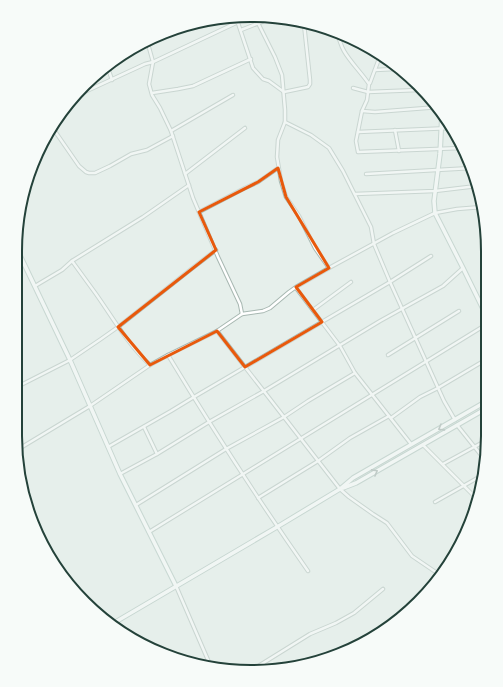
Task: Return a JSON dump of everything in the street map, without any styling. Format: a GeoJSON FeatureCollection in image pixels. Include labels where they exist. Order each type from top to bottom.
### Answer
{"type":"FeatureCollection","features":[{"type":"Feature","properties":{"kind":"street"},"geometry":{"type":"LineString","coordinates":[[88,91],[145,64],[153,62],[235,22]]}},
{"type":"Feature","properties":{"kind":"street"},"geometry":{"type":"LineString","coordinates":[[237,22],[253,68],[263,79],[269,81],[284,92],[308,87],[310,84],[304,28]]}},
{"type":"Feature","properties":{"kind":"street"},"geometry":{"type":"LineString","coordinates":[[241,30],[258,23],[282,75],[285,122],[278,140],[277,157],[281,181],[286,197],[299,216],[315,248],[329,268]]}},
{"type":"Feature","properties":{"kind":"street"},"geometry":{"type":"LineString","coordinates":[[339,39],[343,50],[354,66],[370,84]]}},
{"type":"Feature","properties":{"kind":"street"},"geometry":{"type":"LineString","coordinates":[[149,47],[153,62],[149,84],[152,93],[171,131],[199,212],[240,304],[242,314]]}},
{"type":"Feature","properties":{"kind":"street"},"geometry":{"type":"LineString","coordinates":[[152,93],[193,86],[251,59]]}},
{"type":"Feature","properties":{"kind":"street"},"geometry":{"type":"LineString","coordinates":[[378,61],[370,84],[367,100],[362,111],[356,141],[358,152],[456,148]]}},
{"type":"Feature","properties":{"kind":"street"},"geometry":{"type":"LineString","coordinates":[[375,70],[391,69]]}},
{"type":"Feature","properties":{"kind":"street"},"geometry":{"type":"LineString","coordinates":[[109,71],[112,80]]}},
{"type":"Feature","properties":{"kind":"street"},"geometry":{"type":"LineString","coordinates":[[353,88],[368,92],[415,90]]}},
{"type":"Feature","properties":{"kind":"street"},"geometry":{"type":"LineString","coordinates":[[171,131],[232,95]]}},
{"type":"Feature","properties":{"kind":"street"},"geometry":{"type":"LineString","coordinates":[[362,111],[374,112],[430,108]]}},
{"type":"Feature","properties":{"kind":"street"},"geometry":{"type":"LineString","coordinates":[[285,122],[311,135],[329,148],[343,171],[371,227],[374,244],[390,282],[438,388],[455,420]]}},
{"type":"Feature","properties":{"kind":"street"},"geometry":{"type":"LineString","coordinates":[[441,123],[438,171],[434,191],[435,214],[481,305]]}},
{"type":"Feature","properties":{"kind":"street"},"geometry":{"type":"LineString","coordinates":[[185,174],[245,128]]}},
{"type":"Feature","properties":{"kind":"street"},"geometry":{"type":"LineString","coordinates":[[358,132],[445,129]]}},
{"type":"Feature","properties":{"kind":"street"},"geometry":{"type":"LineString","coordinates":[[395,130],[399,150]]}},
{"type":"Feature","properties":{"kind":"street"},"geometry":{"type":"LineString","coordinates":[[56,132],[79,166],[86,172],[90,173],[95,173],[131,154],[147,150],[172,136]]}},
{"type":"Feature","properties":{"kind":"street"},"geometry":{"type":"LineString","coordinates":[[199,212],[258,182],[278,168]]}},
{"type":"Feature","properties":{"kind":"street"},"geometry":{"type":"LineString","coordinates":[[366,174],[466,169]]}},
{"type":"Feature","properties":{"kind":"street"},"geometry":{"type":"LineString","coordinates":[[34,286],[62,270],[72,261],[143,217],[189,185]]}},
{"type":"Feature","properties":{"kind":"street"},"geometry":{"type":"LineString","coordinates":[[354,194],[434,191],[471,187]]}},
{"type":"Feature","properties":{"kind":"street"},"geometry":{"type":"LineString","coordinates":[[22,447],[90,406],[150,365],[217,331],[242,314],[263,311],[270,308],[296,287],[393,233],[435,214],[457,209],[477,207]]}},
{"type":"Feature","properties":{"kind":"street"},"geometry":{"type":"LineString","coordinates":[[22,384],[70,360],[118,327],[216,250]]}},
{"type":"Feature","properties":{"kind":"street"},"geometry":{"type":"LineString","coordinates":[[108,447],[171,412],[390,282],[431,256]]}},
{"type":"Feature","properties":{"kind":"street"},"geometry":{"type":"LineString","coordinates":[[22,261],[70,360],[120,474],[176,586],[208,661]]}},
{"type":"Feature","properties":{"kind":"street"},"geometry":{"type":"LineString","coordinates":[[72,261],[118,327],[141,357],[150,365]]}},
{"type":"Feature","properties":{"kind":"street"},"geometry":{"type":"LineString","coordinates":[[120,474],[157,454],[209,422],[443,286],[463,268]]}},
{"type":"Feature","properties":{"kind":"street"},"geometry":{"type":"LineString","coordinates":[[313,310],[351,282]]}},
{"type":"Feature","properties":{"kind":"street"},"geometry":{"type":"LineString","coordinates":[[296,287],[340,346],[355,373],[411,445]]}},
{"type":"Feature","properties":{"kind":"street"},"geometry":{"type":"LineString","coordinates":[[388,355],[430,328],[459,312]]}},
{"type":"Feature","properties":{"kind":"street"},"geometry":{"type":"LineString","coordinates":[[149,532],[481,328]]}},
{"type":"Feature","properties":{"kind":"street"},"geometry":{"type":"LineString","coordinates":[[217,331],[340,489],[349,497],[387,523],[412,556],[436,572]]}},
{"type":"Feature","properties":{"kind":"street"},"geometry":{"type":"LineString","coordinates":[[168,355],[226,449],[308,571]]}},
{"type":"Feature","properties":{"kind":"street"},"geometry":{"type":"LineString","coordinates":[[258,498],[318,461],[350,438],[390,417],[420,397],[438,388],[481,362]]}},
{"type":"Feature","properties":{"kind":"street"},"geometry":{"type":"LineString","coordinates":[[136,505],[226,449],[284,417],[355,373]]}},
{"type":"Feature","properties":{"kind":"street"},"geometry":{"type":"LineString","coordinates":[[117,621],[340,489],[353,478],[481,405]]}},
{"type":"Feature","properties":{"kind":"street"},"geometry":{"type":"LineString","coordinates":[[340,489],[356,483],[481,411]]}},
{"type":"Feature","properties":{"kind":"street"},"geometry":{"type":"LineString","coordinates":[[457,425],[481,454]]}},
{"type":"Feature","properties":{"kind":"street"},"geometry":{"type":"LineString","coordinates":[[144,426],[157,454]]}},
{"type":"Feature","properties":{"kind":"street"},"geometry":{"type":"LineString","coordinates":[[443,464],[481,444]]}},
{"type":"Feature","properties":{"kind":"street"},"geometry":{"type":"LineString","coordinates":[[423,445],[473,495]]}},
{"type":"Feature","properties":{"kind":"street"},"geometry":{"type":"LineString","coordinates":[[435,502],[477,478]]}},
{"type":"Feature","properties":{"kind":"street"},"geometry":{"type":"LineString","coordinates":[[260,665],[310,634],[354,614],[383,589]]}},
{"type":"Feature","properties":{"kind":"highlighted area"},"geometry":{"type":"Polygon","coordinates":[[[278,168],[286,197],[329,268],[296,287],[322,322],[245,367],[217,331],[150,365],[118,327],[216,250],[199,212],[258,182],[278,168]]]}}]}
